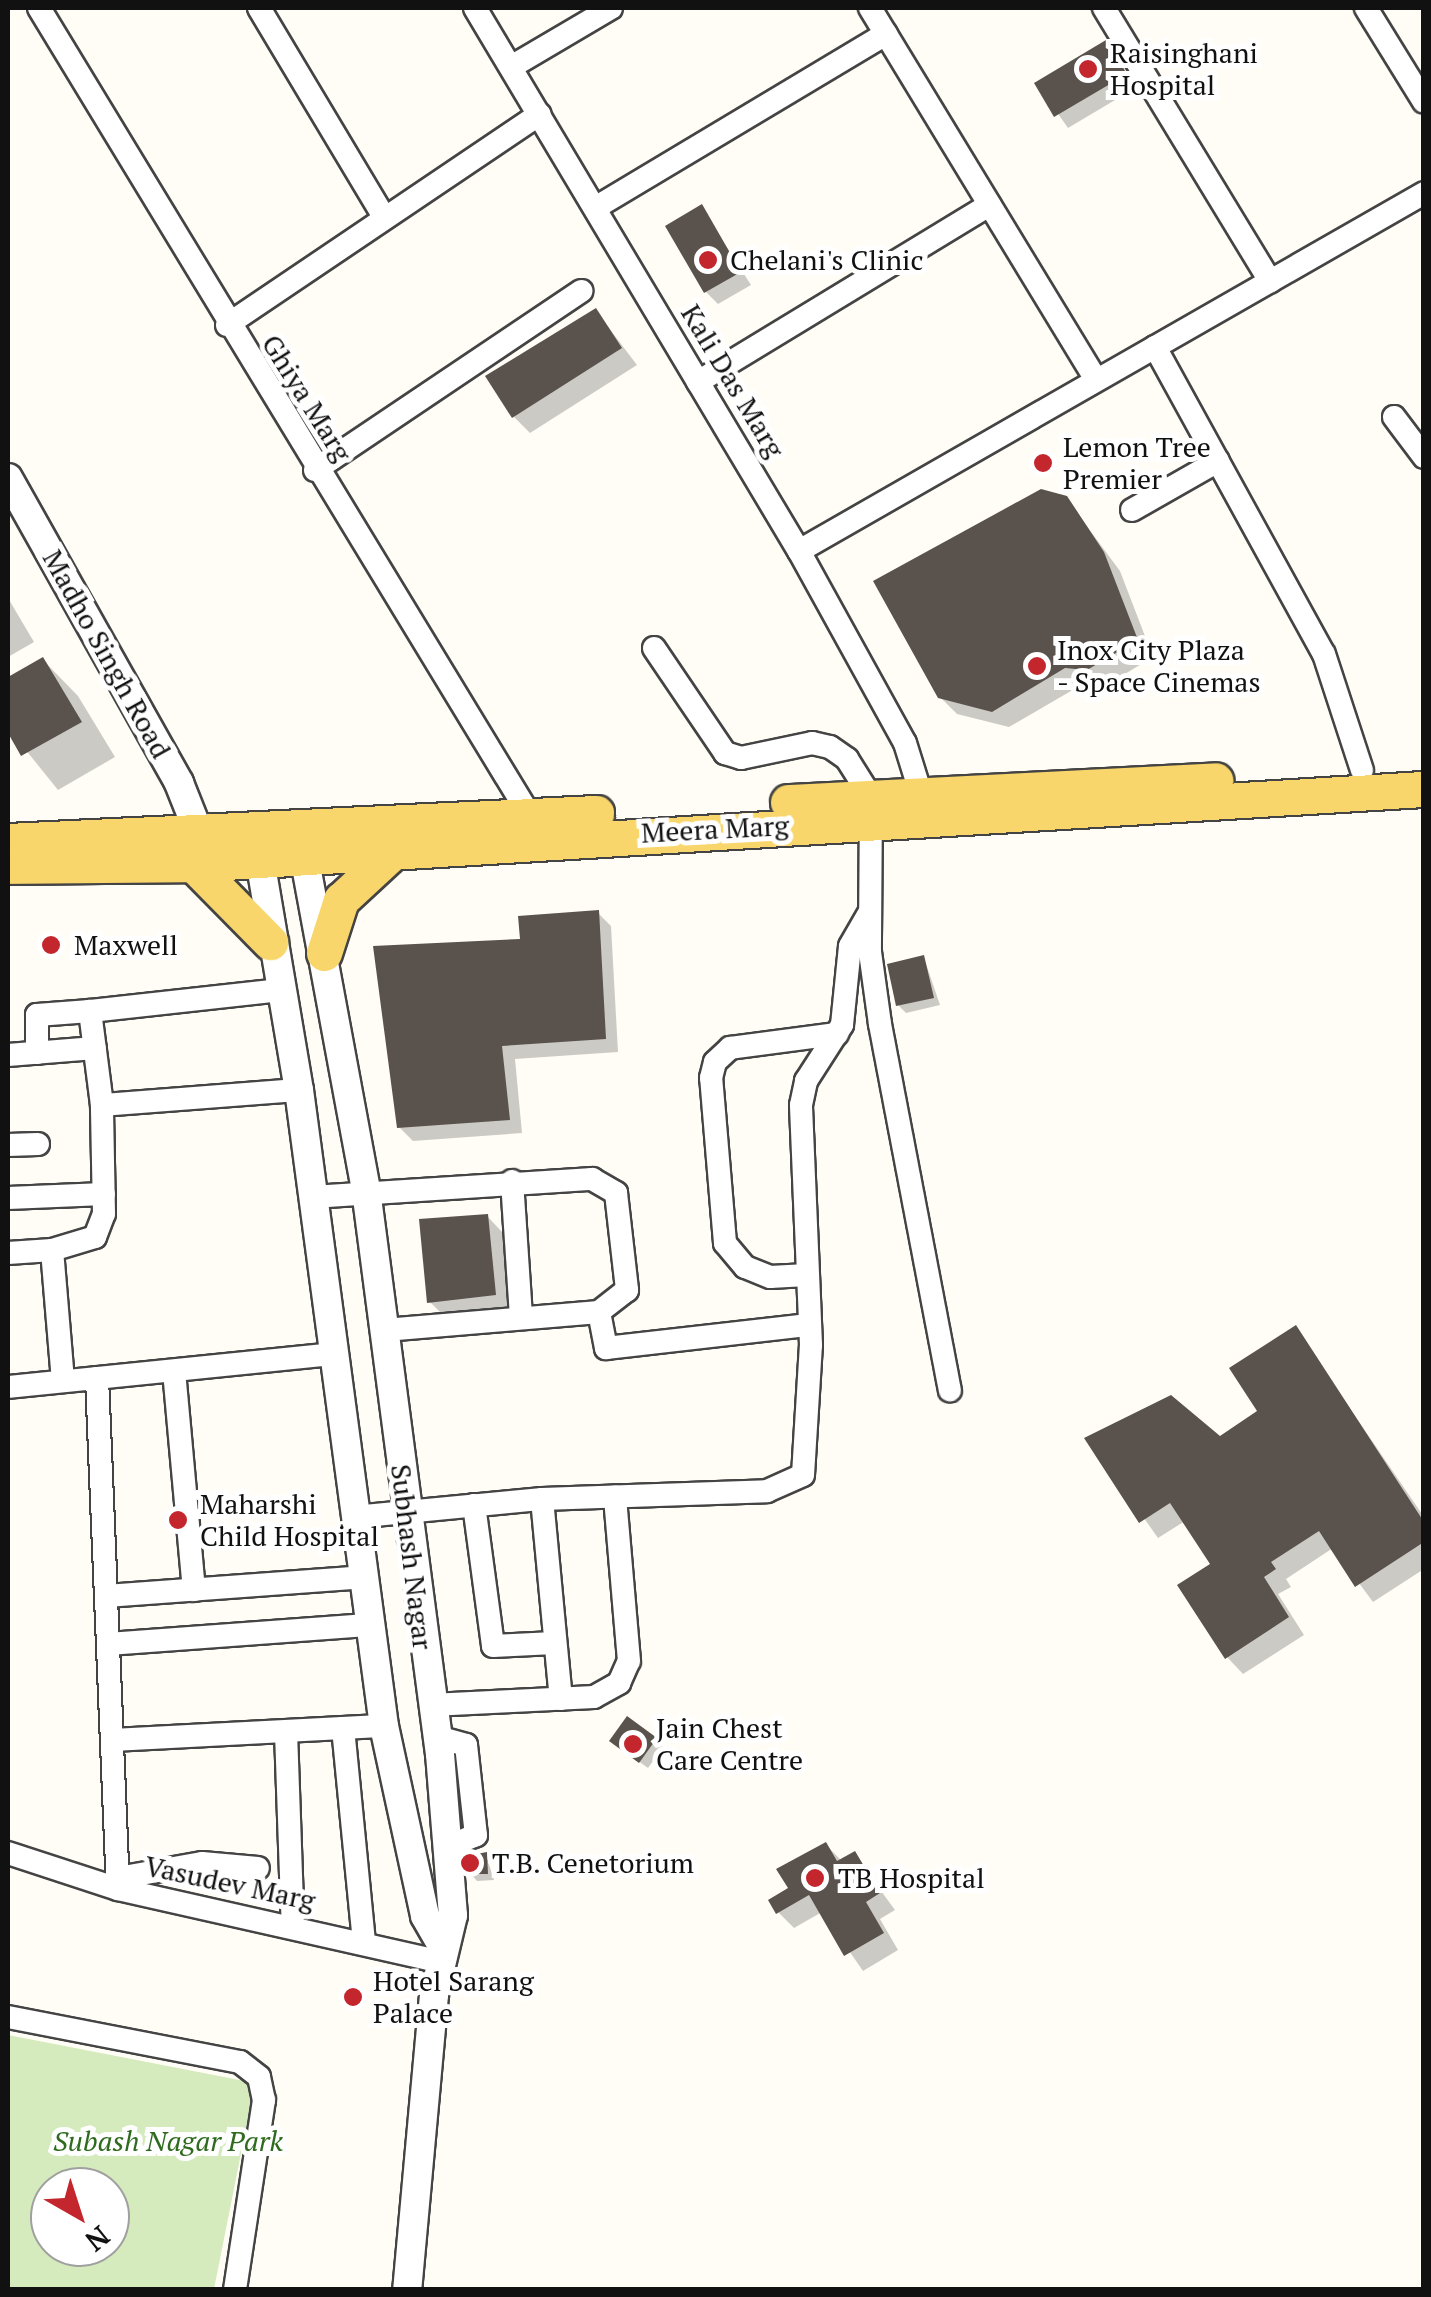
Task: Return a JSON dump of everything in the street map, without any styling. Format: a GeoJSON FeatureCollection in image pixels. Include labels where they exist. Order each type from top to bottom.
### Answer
{"type":"FeatureCollection","features":[{"type":"Feature","properties":{"kind":"main road","name":"Meera Marg"},"geometry":{"type":"LineString","coordinates":[[301,842],[395,850],[1424,766]]}},
{"type":"Feature","properties":{"kind":"main road","name":"Meera Marg"},"geometry":{"type":"LineString","coordinates":[[924,806],[1424,789]]}},
{"type":"Feature","properties":{"kind":"main road","name":"Meera Marg"},"geometry":{"type":"LineString","coordinates":[[8,866],[201,852],[530,816],[872,810]]}},
{"type":"Feature","properties":{"kind":"main road","name":"Meera Marg"},"geometry":{"type":"LineString","coordinates":[[8,841],[201,852]]}},
{"type":"Feature","properties":{"kind":"main road"},"geometry":{"type":"LineString","coordinates":[[324,954],[342,900],[395,850]]}},
{"type":"Feature","properties":{"kind":"main road"},"geometry":{"type":"LineString","coordinates":[[201,852],[270,942]]}},
{"type":"Feature","properties":{"kind":"street","name":"Ghiya Marg"},"geometry":{"type":"LineString","coordinates":[[39,8],[226,325],[530,816]]}},
{"type":"Feature","properties":{"kind":"street"},"geometry":{"type":"LineString","coordinates":[[259,8],[384,216]]}},
{"type":"Feature","properties":{"kind":"street","name":"Kali Das Marg"},"geometry":{"type":"LineString","coordinates":[[475,8],[798,551],[904,743],[924,806]]}},
{"type":"Feature","properties":{"kind":"street"},"geometry":{"type":"LineString","coordinates":[[511,67],[611,8]]}},
{"type":"Feature","properties":{"kind":"street"},"geometry":{"type":"LineString","coordinates":[[870,8],[1096,380]]}},
{"type":"Feature","properties":{"kind":"street"},"geometry":{"type":"LineString","coordinates":[[1104,8],[1270,280]]}},
{"type":"Feature","properties":{"kind":"street"},"geometry":{"type":"LineString","coordinates":[[1366,8],[1424,102]]}},
{"type":"Feature","properties":{"kind":"street"},"geometry":{"type":"LineString","coordinates":[[595,208],[886,34]]}},
{"type":"Feature","properties":{"kind":"street"},"geometry":{"type":"LineString","coordinates":[[226,325],[540,114]]}},
{"type":"Feature","properties":{"kind":"street"},"geometry":{"type":"LineString","coordinates":[[798,551],[1424,192]]}},
{"type":"Feature","properties":{"kind":"street"},"geometry":{"type":"LineString","coordinates":[[698,382],[989,205]]}},
{"type":"Feature","properties":{"kind":"street"},"geometry":{"type":"LineString","coordinates":[[315,470],[581,291]]}},
{"type":"Feature","properties":{"kind":"street"},"geometry":{"type":"LineString","coordinates":[[1155,346],[1324,654],[1362,770]]}},
{"type":"Feature","properties":{"kind":"street"},"geometry":{"type":"LineString","coordinates":[[1394,417],[1424,457]]}},
{"type":"Feature","properties":{"kind":"street"},"geometry":{"type":"LineString","coordinates":[[1132,510],[1218,461]]}},
{"type":"Feature","properties":{"kind":"street","name":"Madho Singh Road"},"geometry":{"type":"LineString","coordinates":[[8,478],[201,852]]}},
{"type":"Feature","properties":{"kind":"street"},"geometry":{"type":"LineString","coordinates":[[654,648],[725,754],[741,758],[812,744],[830,748],[847,759],[872,810],[870,912],[880,1024],[950,1390]]}},
{"type":"Feature","properties":{"kind":"street","name":"Subhash Nagar"},"geometry":{"type":"LineString","coordinates":[[301,842],[366,1190],[437,1736],[454,1915],[443,1954],[407,2290]]}},
{"type":"Feature","properties":{"kind":"street"},"geometry":{"type":"LineString","coordinates":[[257,844],[270,942],[299,1090],[367,1625],[384,1726],[425,1916],[443,1954]]}},
{"type":"Feature","properties":{"kind":"street"},"geometry":{"type":"LineString","coordinates":[[354,1517],[542,1499],[767,1491],[803,1475],[812,1417],[802,1105],[806,1081],[838,1034],[850,946],[870,912]]}},
{"type":"Feature","properties":{"kind":"street"},"geometry":{"type":"LineString","coordinates":[[37,1052],[37,1015],[279,990]]}},
{"type":"Feature","properties":{"kind":"street"},"geometry":{"type":"LineString","coordinates":[[8,1253],[52,1250],[96,1238],[104,1194],[102,1104],[90,1010]]}},
{"type":"Feature","properties":{"kind":"street"},"geometry":{"type":"LineString","coordinates":[[807,1275],[770,1277],[745,1266],[725,1243],[711,1078],[715,1062],[730,1048],[838,1034]]}},
{"type":"Feature","properties":{"kind":"street"},"geometry":{"type":"LineString","coordinates":[[8,1055],[94,1048]]}},
{"type":"Feature","properties":{"kind":"street"},"geometry":{"type":"LineString","coordinates":[[102,1104],[299,1090]]}},
{"type":"Feature","properties":{"kind":"street"},"geometry":{"type":"LineString","coordinates":[[8,1144],[38,1144]]}},
{"type":"Feature","properties":{"kind":"street"},"geometry":{"type":"LineString","coordinates":[[312,1198],[366,1190],[592,1179],[616,1193],[627,1290],[599,1312],[385,1330]]}},
{"type":"Feature","properties":{"kind":"street"},"geometry":{"type":"LineString","coordinates":[[512,1181],[520,1317]]}},
{"type":"Feature","properties":{"kind":"street"},"geometry":{"type":"LineString","coordinates":[[8,1198],[104,1194]]}},
{"type":"Feature","properties":{"kind":"street"},"geometry":{"type":"LineString","coordinates":[[52,1250],[62,1382]]}},
{"type":"Feature","properties":{"kind":"street"},"geometry":{"type":"LineString","coordinates":[[599,1312],[606,1348],[809,1325]]}},
{"type":"Feature","properties":{"kind":"street"},"geometry":{"type":"LineString","coordinates":[[8,1387],[333,1354]]}},
{"type":"Feature","properties":{"kind":"street"},"geometry":{"type":"LineString","coordinates":[[174,1371],[194,1590]]}},
{"type":"Feature","properties":{"kind":"street"},"geometry":{"type":"LineString","coordinates":[[97,1378],[118,1883],[202,1863],[258,1868]]}},
{"type":"Feature","properties":{"kind":"street"},"geometry":{"type":"LineString","coordinates":[[431,1705],[594,1697],[620,1683],[629,1661],[615,1496]]}},
{"type":"Feature","properties":{"kind":"street"},"geometry":{"type":"LineString","coordinates":[[542,1499],[561,1698]]}},
{"type":"Feature","properties":{"kind":"street"},"geometry":{"type":"LineString","coordinates":[[474,1505],[493,1646],[554,1642]]}},
{"type":"Feature","properties":{"kind":"street"},"geometry":{"type":"LineString","coordinates":[[106,1596],[362,1577]]}},
{"type":"Feature","properties":{"kind":"street"},"geometry":{"type":"LineString","coordinates":[[108,1644],[367,1625]]}},
{"type":"Feature","properties":{"kind":"street"},"geometry":{"type":"LineString","coordinates":[[114,1740],[384,1726]]}},
{"type":"Feature","properties":{"kind":"street"},"geometry":{"type":"LineString","coordinates":[[344,1728],[364,1944]]}},
{"type":"Feature","properties":{"kind":"street"},"geometry":{"type":"LineString","coordinates":[[286,1732],[293,1928]]}},
{"type":"Feature","properties":{"kind":"street","name":"Vasudev Marg"},"geometry":{"type":"LineString","coordinates":[[8,1853],[293,1928],[364,1944],[443,1954]]}},
{"type":"Feature","properties":{"kind":"street"},"geometry":{"type":"LineString","coordinates":[[8,2017],[240,2062],[258,2076],[264,2100],[235,2290]]}},
{"type":"Feature","properties":{"kind":"green space","name":"Subash Nagar Park"},"geometry":{"type":"Polygon","coordinates":[[[8,2035],[255,2083],[214,2289],[8,2289],[8,2035]]]}},
{"type":"Feature","properties":{"kind":"building"},"geometry":{"type":"Polygon","coordinates":[[[1106,40],[1127,74],[1054,117],[1034,83],[1106,40]]]}},
{"type":"Feature","properties":{"kind":"building"},"geometry":{"type":"Polygon","coordinates":[[[702,204],[741,272],[704,293],[665,226],[702,204]]]}},
{"type":"Feature","properties":{"kind":"building"},"geometry":{"type":"Polygon","coordinates":[[[596,308],[622,348],[512,418],[485,376],[596,308]]]}},
{"type":"Feature","properties":{"kind":"building"},"geometry":{"type":"Polygon","coordinates":[[[1041,489],[1067,496],[1104,552],[1138,640],[1087,670],[1065,668],[992,712],[938,698],[873,581],[1041,489]]]}},
{"type":"Feature","properties":{"kind":"building"},"geometry":{"type":"Polygon","coordinates":[[[43,657],[82,722],[21,756],[8,733],[8,677],[43,657]]]}},
{"type":"Feature","properties":{"kind":"building"},"geometry":{"type":"Polygon","coordinates":[[[599,910],[606,1039],[502,1046],[510,1120],[397,1128],[373,946],[520,939],[518,916],[599,910]]]}},
{"type":"Feature","properties":{"kind":"building"},"geometry":{"type":"Polygon","coordinates":[[[924,955],[934,998],[896,1006],[887,964],[924,955]]]}},
{"type":"Feature","properties":{"kind":"building"},"geometry":{"type":"Polygon","coordinates":[[[488,1214],[496,1295],[427,1303],[419,1219],[488,1214]]]}},
{"type":"Feature","properties":{"kind":"building"},"geometry":{"type":"Polygon","coordinates":[[[1296,1325],[1424,1522],[1424,1542],[1355,1587],[1319,1531],[1271,1562],[1276,1569],[1264,1577],[1289,1617],[1225,1659],[1177,1585],[1210,1564],[1170,1503],[1139,1523],[1084,1438],[1171,1395],[1220,1436],[1257,1411],[1229,1368],[1296,1325]]]}},
{"type":"Feature","properties":{"kind":"building"},"geometry":{"type":"Polygon","coordinates":[[[627,1716],[657,1738],[639,1763],[609,1741],[627,1716]]]}},
{"type":"Feature","properties":{"kind":"building"},"geometry":{"type":"Polygon","coordinates":[[[826,1842],[837,1861],[855,1851],[880,1893],[866,1902],[884,1933],[844,1956],[809,1895],[776,1914],[768,1900],[788,1888],[776,1869],[826,1842]]]}},
{"type":"Feature","properties":{"kind":"building"},"geometry":{"type":"Polygon","coordinates":[[[487,1852],[488,1874],[467,1874],[466,1856],[487,1852]]]}},
{"type":"Feature","properties":{"kind":"place","name":"Raisinghani Hospital"},"geometry":{"type":"Point","coordinates":[1088,69]}},
{"type":"Feature","properties":{"kind":"place","name":"Chelani's Clinic"},"geometry":{"type":"Point","coordinates":[708,260]}},
{"type":"Feature","properties":{"kind":"place","name":"Lemon Tree Premier"},"geometry":{"type":"Point","coordinates":[1043,463]}},
{"type":"Feature","properties":{"kind":"place","name":"Inox City Plaza - Space Cinemas"},"geometry":{"type":"Point","coordinates":[1037,666]}},
{"type":"Feature","properties":{"kind":"place","name":"Maxwell"},"geometry":{"type":"Point","coordinates":[51,945]}},
{"type":"Feature","properties":{"kind":"place","name":"Maharshi Child Hospital"},"geometry":{"type":"Point","coordinates":[178,1520]}},
{"type":"Feature","properties":{"kind":"place","name":"Jain Chest Care Centre"},"geometry":{"type":"Point","coordinates":[633,1744]}},
{"type":"Feature","properties":{"kind":"place","name":"T.B. Cenetorium"},"geometry":{"type":"Point","coordinates":[470,1863]}},
{"type":"Feature","properties":{"kind":"place","name":"TB Hospital"},"geometry":{"type":"Point","coordinates":[815,1878]}},
{"type":"Feature","properties":{"kind":"place","name":"Hotel Sarang Palace"},"geometry":{"type":"Point","coordinates":[353,1997]}}]}
